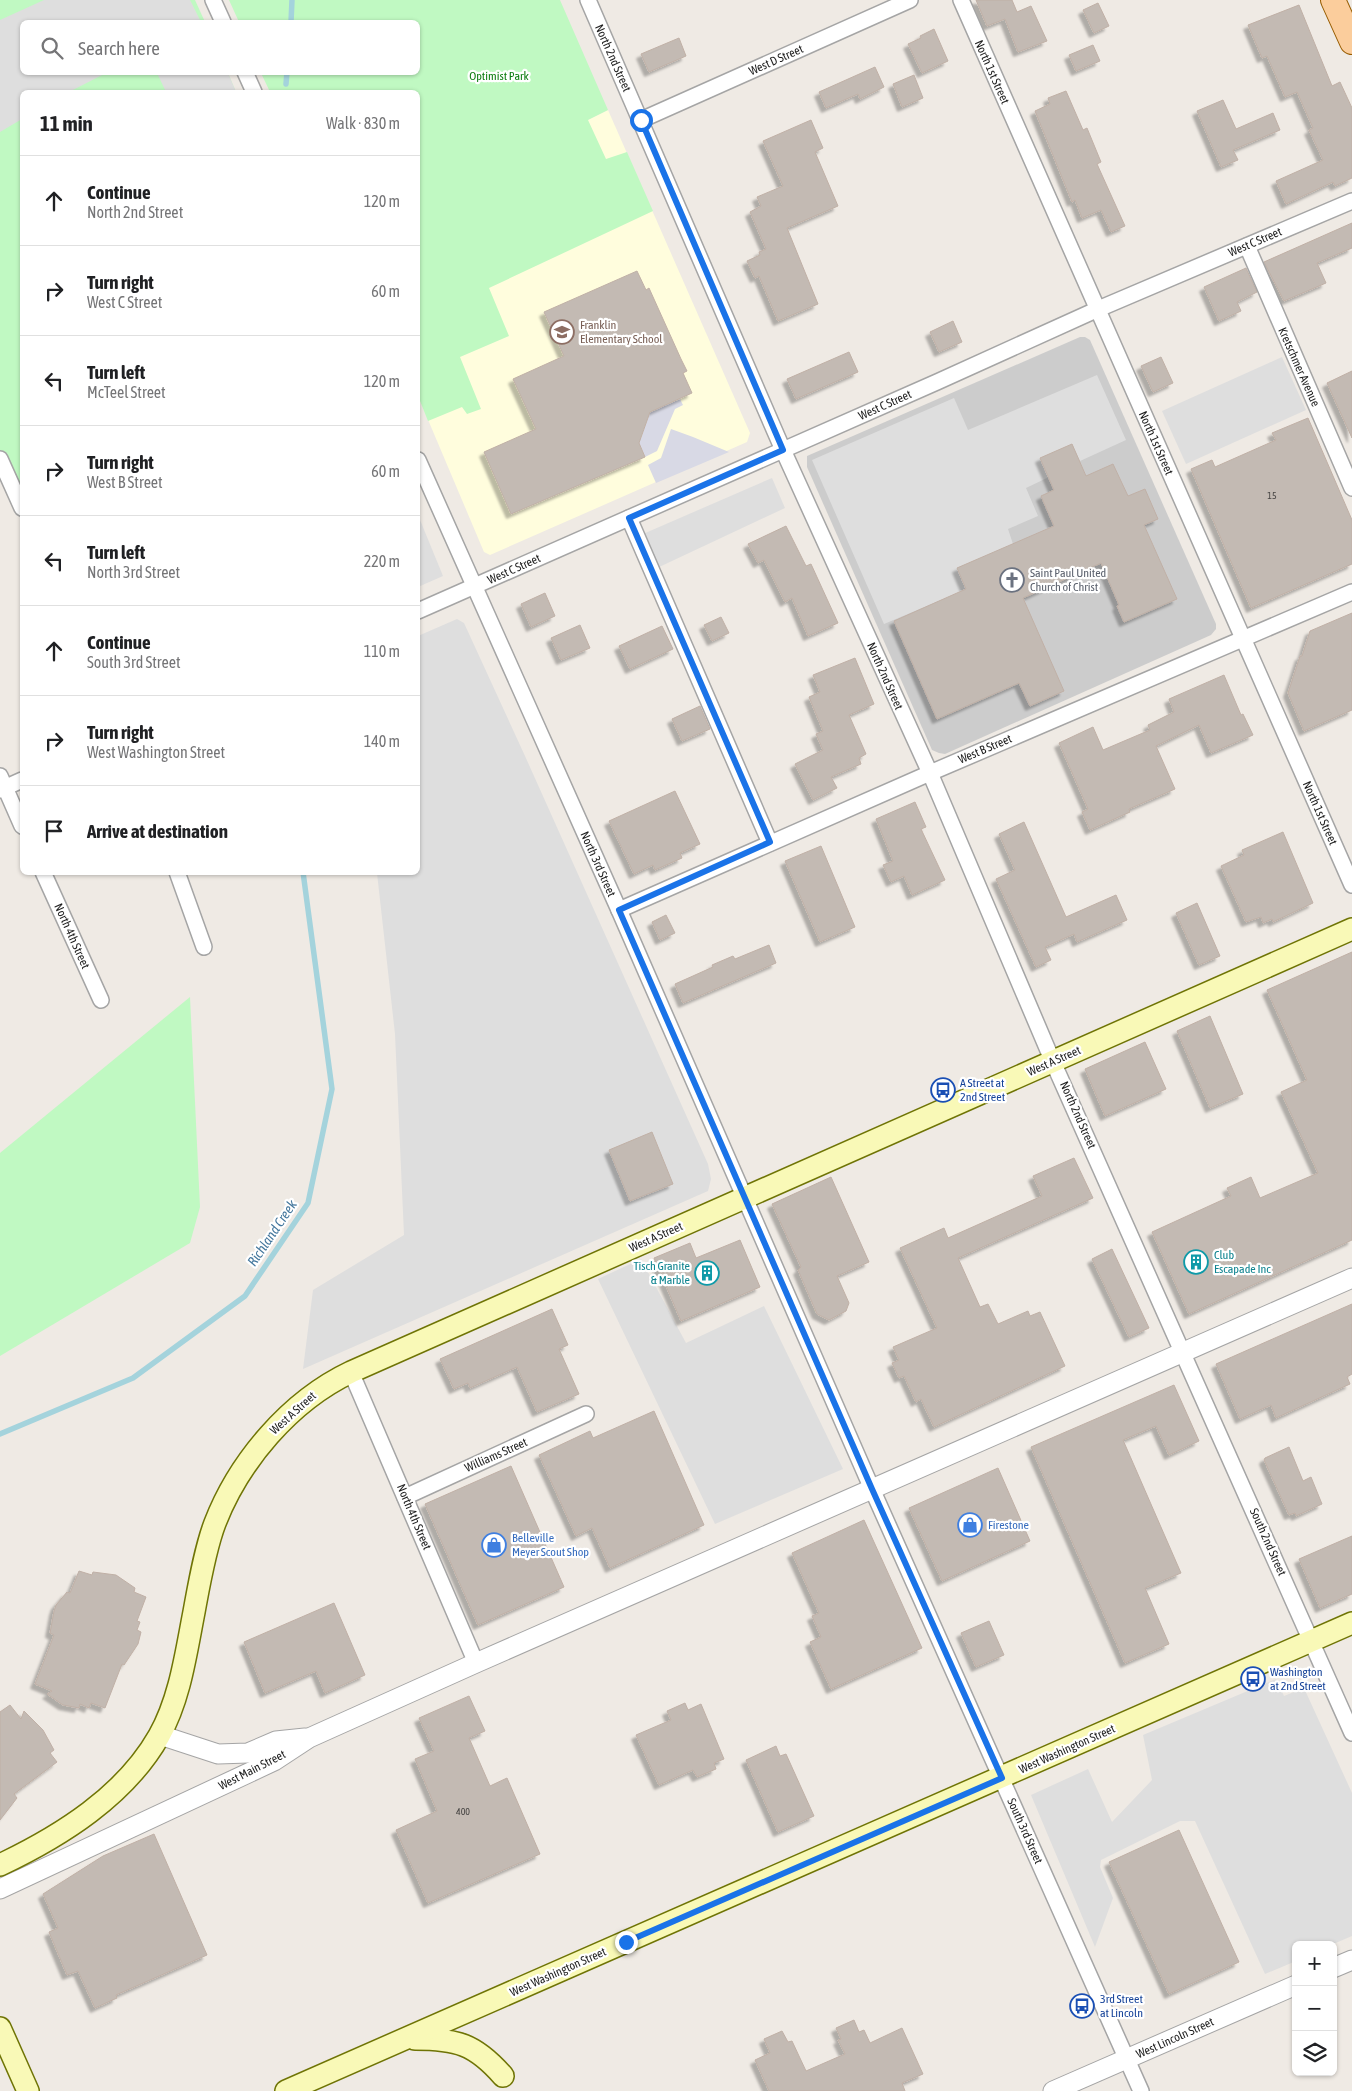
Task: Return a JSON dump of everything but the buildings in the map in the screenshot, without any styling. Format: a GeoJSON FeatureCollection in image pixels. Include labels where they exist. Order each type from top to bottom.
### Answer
{"type":"FeatureCollection","features":[{"type":"Feature","properties":{"kind":"main road"},"geometry":{"type":"LineString","coordinates":[[1333,0],[1352,42]]}},
{"type":"Feature","properties":{"kind":"main road","name":"West A Street"},"geometry":{"type":"LineString","coordinates":[[160,1735],[175,1698],[184,1663],[214,1524],[238,1479],[266,1438],[287,1415],[312,1394],[351,1372],[1352,929]]}},
{"type":"Feature","properties":{"kind":"main road","name":"West Washington Street"},"geometry":{"type":"LineString","coordinates":[[286,2091],[1352,1623]]}},
{"type":"Feature","properties":{"kind":"main road"},"geometry":{"type":"LineString","coordinates":[[0,1865],[38,1847],[81,1818],[116,1790],[160,1735]]}},
{"type":"Feature","properties":{"kind":"main road"},"geometry":{"type":"LineString","coordinates":[[0,2028],[28,2091]]}},
{"type":"Feature","properties":{"kind":"main road"},"geometry":{"type":"LineString","coordinates":[[407,2039],[444,2039],[464,2044],[488,2058],[503,2076]]}},
{"type":"Feature","properties":{"kind":"street"},"geometry":{"type":"LineString","coordinates":[[212,0],[222,20]]}},
{"type":"Feature","properties":{"kind":"street","name":"North 2nd Street"},"geometry":{"type":"LineString","coordinates":[[588,0],[783,450],[930,773],[1053,1062],[1184,1351]]}},
{"type":"Feature","properties":{"kind":"street","name":"West D Street"},"geometry":{"type":"LineString","coordinates":[[641,120],[910,0]]}},
{"type":"Feature","properties":{"kind":"street","name":"North 1st Street"},"geometry":{"type":"LineString","coordinates":[[961,0],[1096,310],[1352,885]]}},
{"type":"Feature","properties":{"kind":"street"},"geometry":{"type":"LineString","coordinates":[[246,75],[253,90]]}},
{"type":"Feature","properties":{"kind":"street","name":"West C Street"},"geometry":{"type":"LineString","coordinates":[[420,609],[1096,310],[1352,201]]}},
{"type":"Feature","properties":{"kind":"street","name":"Kretschmer Avenue"},"geometry":{"type":"LineString","coordinates":[[1247,246],[1352,488]]}},
{"type":"Feature","properties":{"kind":"street"},"geometry":{"type":"LineString","coordinates":[[0,459],[20,504]]}},
{"type":"Feature","properties":{"kind":"street","name":"North 3rd Street"},"geometry":{"type":"LineString","coordinates":[[420,464],[619,910],[872,1489]]}},
{"type":"Feature","properties":{"kind":"street"},"geometry":{"type":"LineString","coordinates":[[629,518],[770,842]]}},
{"type":"Feature","properties":{"kind":"street","name":"West B Street"},"geometry":{"type":"LineString","coordinates":[[619,910],[770,842],[1352,592]]}},
{"type":"Feature","properties":{"kind":"street"},"geometry":{"type":"LineString","coordinates":[[20,780],[2,784],[20,822]]}},
{"type":"Feature","properties":{"kind":"street","name":"North 4th Street"},"geometry":{"type":"LineString","coordinates":[[45,875],[101,1000]]}},
{"type":"Feature","properties":{"kind":"street"},"geometry":{"type":"LineString","coordinates":[[178,875],[204,947]]}},
{"type":"Feature","properties":{"kind":"street"},"geometry":{"type":"LineString","coordinates":[[309,1738],[476,1662],[1352,1278]]}},
{"type":"Feature","properties":{"kind":"street","name":"South 2nd Street"},"geometry":{"type":"LineString","coordinates":[[1184,1351],[1352,1733]]}},
{"type":"Feature","properties":{"kind":"street","name":"North 4th Street"},"geometry":{"type":"LineString","coordinates":[[351,1372],[476,1662]]}},
{"type":"Feature","properties":{"kind":"street","name":"Williams Street"},"geometry":{"type":"LineString","coordinates":[[405,1496],[586,1414]]}},
{"type":"Feature","properties":{"kind":"street","name":"South 3rd Street"},"geometry":{"type":"LineString","coordinates":[[872,1489],[1141,2091]]}},
{"type":"Feature","properties":{"kind":"street","name":"West Main Street"},"geometry":{"type":"LineString","coordinates":[[160,1735],[218,1754],[248,1753],[276,1742],[309,1738]]}},
{"type":"Feature","properties":{"kind":"street","name":"West Main Street"},"geometry":{"type":"LineString","coordinates":[[0,1889],[274,1761],[309,1738]]}},
{"type":"Feature","properties":{"kind":"street"},"geometry":{"type":"LineString","coordinates":[[1337,1966],[1352,1960]]}},
{"type":"Feature","properties":{"kind":"street","name":"West Lincoln Street"},"geometry":{"type":"LineString","coordinates":[[1053,2091],[1294,1986]]}},
{"type":"Feature","properties":{"kind":"shaded area"},"geometry":{"type":"Polygon","coordinates":[[[44,0],[190,0],[200,20],[20,20],[20,75],[102,75],[73,90],[20,90],[20,120],[0,132],[0,20],[44,0]]]}},
{"type":"Feature","properties":{"kind":"shaded area"},"geometry":{"type":"Polygon","coordinates":[[[158,75],[229,75],[235,90],[165,90],[158,75]]]}},
{"type":"Feature","properties":{"kind":"shaded area","name":"Franklin Elementary School"},"geometry":{"type":"Polygon","coordinates":[[[608,110],[750,433],[747,442],[490,555],[484,552],[420,401],[420,229],[508,158],[608,110]]]}},
{"type":"Feature","properties":{"kind":"shaded area"},"geometry":{"type":"Polygon","coordinates":[[[1080,337],[1090,340],[1216,624],[1216,629],[1211,635],[945,754],[939,753],[932,750],[807,467],[807,456],[1080,337]]]}},
{"type":"Feature","properties":{"kind":"shaded area"},"geometry":{"type":"Polygon","coordinates":[[[1282,357],[1306,410],[1186,464],[1162,411],[1282,357]]]}},
{"type":"Feature","properties":{"kind":"shaded area"},"geometry":{"type":"Polygon","coordinates":[[[1097,375],[1126,440],[1080,461],[1072,444],[1040,458],[1049,477],[1026,488],[1038,516],[1008,529],[1013,544],[957,568],[968,592],[941,600],[884,624],[812,460],[954,398],[968,430],[1097,375]]]}},
{"type":"Feature","properties":{"kind":"shaded area"},"geometry":{"type":"Polygon","coordinates":[[[680,399],[683,405],[675,409],[657,451],[645,457],[637,439],[641,438],[648,417],[647,413],[680,399]]]}},
{"type":"Feature","properties":{"kind":"shaded area"},"geometry":{"type":"Polygon","coordinates":[[[671,429],[729,452],[656,483],[648,465],[661,458],[671,429]]]}},
{"type":"Feature","properties":{"kind":"shaded area"},"geometry":{"type":"Polygon","coordinates":[[[772,478],[785,508],[657,568],[643,534],[772,478]]]}},
{"type":"Feature","properties":{"kind":"shaded area"},"geometry":{"type":"Polygon","coordinates":[[[420,520],[443,576],[420,586],[420,520]]]}},
{"type":"Feature","properties":{"kind":"shaded area"},"geometry":{"type":"Polygon","coordinates":[[[457,619],[464,623],[708,1164],[711,1179],[708,1191],[303,1369],[313,1290],[404,1235],[395,1034],[377,875],[420,875],[420,635],[457,619]]]}},
{"type":"Feature","properties":{"kind":"shaded area"},"geometry":{"type":"Polygon","coordinates":[[[641,1259],[686,1343],[764,1306],[843,1469],[715,1524],[598,1279],[641,1259]]]}},
{"type":"Feature","properties":{"kind":"shaded area"},"geometry":{"type":"Polygon","coordinates":[[[1276,1679],[1284,1696],[1304,1688],[1352,1793],[1352,1936],[1337,1942],[1292,1941],[1292,1963],[1265,1974],[1195,1821],[1180,1821],[1101,1860],[1100,1867],[1113,1898],[1095,1947],[1031,1795],[1088,1769],[1112,1822],[1152,1780],[1143,1735],[1276,1679]]]}},
{"type":"Feature","properties":{"kind":"green space"},"geometry":{"type":"Polygon","coordinates":[[[0,0],[195,0],[204,20],[20,20],[20,75],[229,75],[235,90],[20,90],[20,498],[0,457],[0,0]]]}},
{"type":"Feature","properties":{"kind":"green space","name":"Optimist Park"},"geometry":{"type":"Polygon","coordinates":[[[229,0],[560,0],[608,110],[588,120],[606,159],[627,152],[653,211],[489,288],[509,336],[460,357],[481,409],[467,414],[462,407],[428,421],[420,401],[420,90],[269,90],[262,75],[420,75],[420,20],[238,20],[229,0]]]}},
{"type":"Feature","properties":{"kind":"green space"},"geometry":{"type":"Polygon","coordinates":[[[190,997],[200,1207],[190,1243],[0,1356],[0,1153],[190,997]]]}},
{"type":"Feature","properties":{"kind":"waterway","name":"Richland Creek"},"geometry":{"type":"LineString","coordinates":[[291,20],[292,0]]}},
{"type":"Feature","properties":{"kind":"waterway","name":"Richland Creek"},"geometry":{"type":"LineString","coordinates":[[286,84],[287,75]]}},
{"type":"Feature","properties":{"kind":"waterway","name":"Richland Creek"},"geometry":{"type":"LineString","coordinates":[[0,1434],[133,1378],[245,1296],[308,1203],[332,1089],[303,875]]}},
{"type":"Feature","properties":{"kind":"place","name":"Franklin Elementary School"},"geometry":{"type":"Point","coordinates":[562,332]}},
{"type":"Feature","properties":{"kind":"place","name":"Saint Paul United Church of Christ"},"geometry":{"type":"Point","coordinates":[1012,580]}},
{"type":"Feature","properties":{"kind":"place","name":"A Street at 2nd Street"},"geometry":{"type":"Point","coordinates":[943,1090]}},
{"type":"Feature","properties":{"kind":"place","name":"Club Escapade Inc"},"geometry":{"type":"Point","coordinates":[1196,1262]}},
{"type":"Feature","properties":{"kind":"place","name":"Tisch Granite & Marble"},"geometry":{"type":"Point","coordinates":[707,1273]}},
{"type":"Feature","properties":{"kind":"place","name":"Firestone"},"geometry":{"type":"Point","coordinates":[970,1525]}},
{"type":"Feature","properties":{"kind":"place","name":"Belleville Meyer Scout Shop"},"geometry":{"type":"Point","coordinates":[494,1545]}},
{"type":"Feature","properties":{"kind":"place","name":"Washington at 2nd Street"},"geometry":{"type":"Point","coordinates":[1253,1679]}},
{"type":"Feature","properties":{"kind":"place","name":"3rd Street at Lincoln"},"geometry":{"type":"Point","coordinates":[1082,2006]}},
{"type":"Feature","properties":{"kind":"route"},"geometry":{"type":"LineString","coordinates":[[626,1942],[1002,1778],[872,1489],[619,910],[770,842],[629,518],[783,450],[641,120]]}}]}
